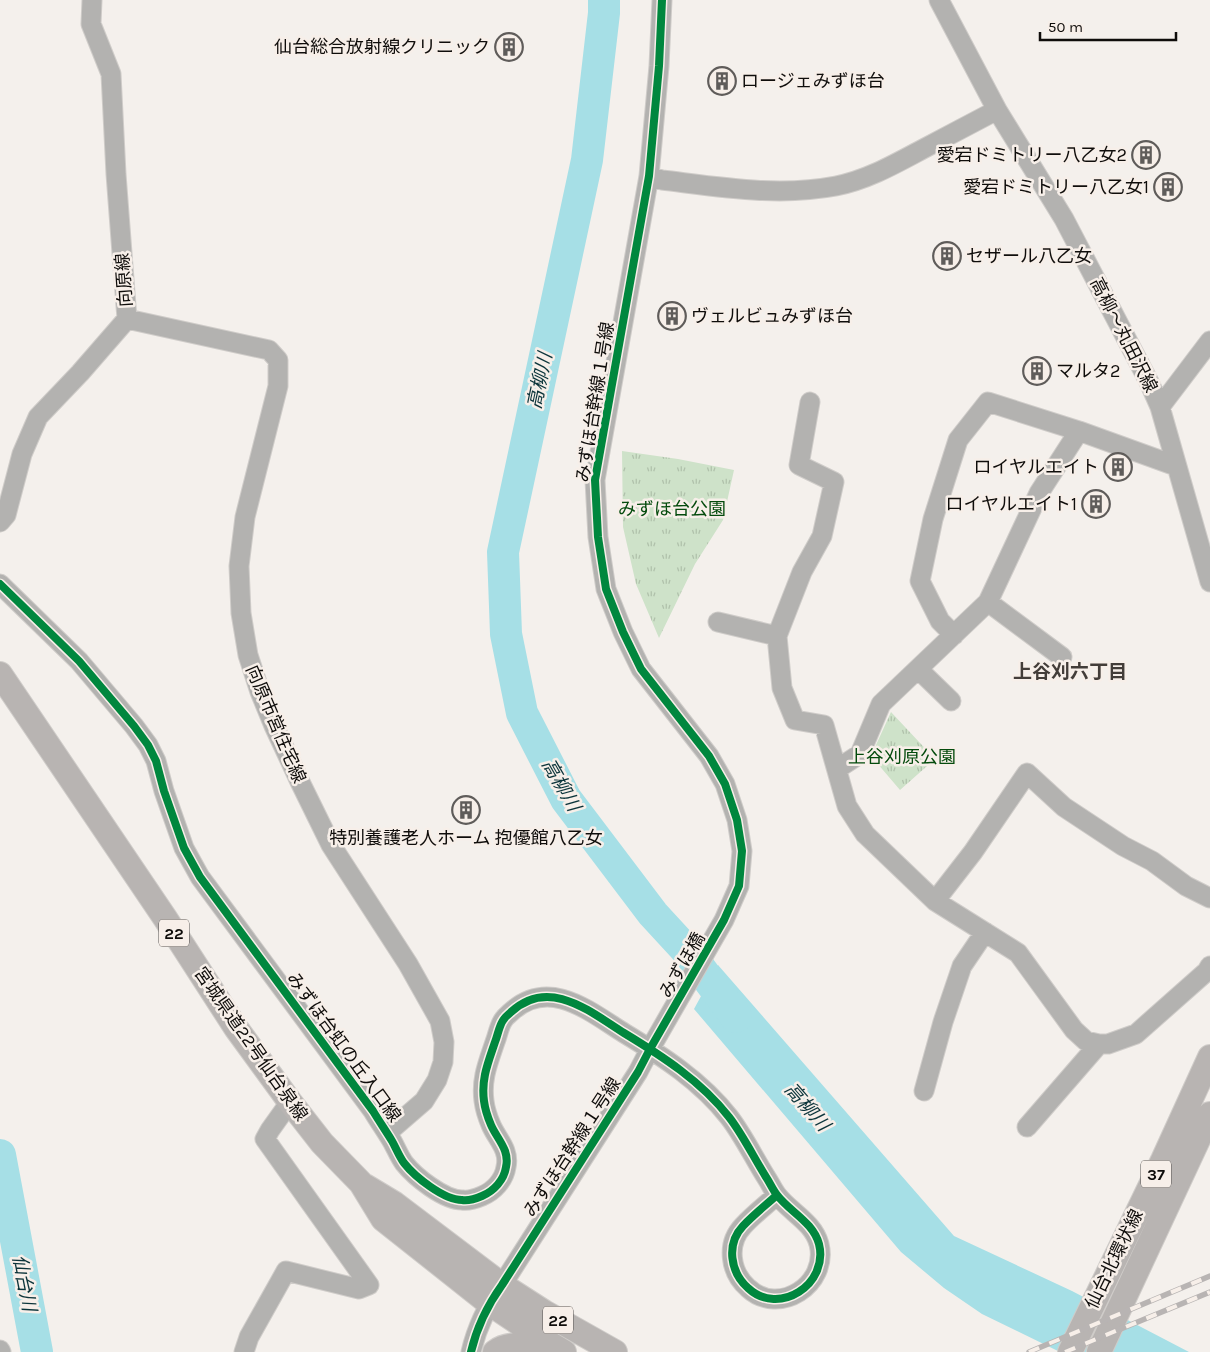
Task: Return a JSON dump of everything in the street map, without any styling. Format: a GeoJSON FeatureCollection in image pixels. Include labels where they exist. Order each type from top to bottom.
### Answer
{"type":"FeatureCollection","features":[{"type":"Feature","properties":{"kind":"main road","name":"宮城県道22号仙台泉線"},"geometry":{"type":"LineString","coordinates":[[0,674],[165,918],[236,1028],[322,1143],[361,1183],[384,1219],[496,1294]]}},
{"type":"Feature","properties":{"kind":"main road","name":"仙台北環状線"},"geometry":{"type":"LineString","coordinates":[[1070,1352],[1163,1160],[1210,1057]]}},
{"type":"Feature","properties":{"kind":"main road","name":"仙台北環状線"},"geometry":{"type":"LineString","coordinates":[[1100,1352],[1210,1114]]}},
{"type":"Feature","properties":{"kind":"main road","name":"22"},"geometry":{"type":"LineString","coordinates":[[496,1294],[564,1352]]}},
{"type":"Feature","properties":{"kind":"main road","name":"22"},"geometry":{"type":"LineString","coordinates":[[496,1294],[544,1312],[615,1352]]}},
{"type":"Feature","properties":{"kind":"main road"},"geometry":{"type":"LineString","coordinates":[[495,1352],[511,1345],[554,1352]]}},
{"type":"Feature","properties":{"kind":"street","name":"向原線"},"geometry":{"type":"LineString","coordinates":[[0,522],[6,515],[22,454],[38,417],[80,374],[127,319],[116,174],[111,74],[91,24],[92,0]]}},
{"type":"Feature","properties":{"kind":"street","name":"みずほ台幹線１号線"},"geometry":{"type":"LineString","coordinates":[[662,0],[659,66],[649,176],[595,480],[598,537],[606,589],[623,632],[641,669],[708,756],[725,784],[731,800],[737,820],[742,851],[739,886],[724,920]]}},
{"type":"Feature","properties":{"kind":"street","name":"高柳～丸田沢線"},"geometry":{"type":"LineString","coordinates":[[939,0],[997,110],[1064,219],[1149,382],[1160,407],[1210,582]]}},
{"type":"Feature","properties":{"kind":"street"},"geometry":{"type":"LineString","coordinates":[[649,176],[662,180],[760,191],[803,191],[837,186],[867,177],[997,110]]}},
{"type":"Feature","properties":{"kind":"street","name":"向原市営住宅線"},"geometry":{"type":"LineString","coordinates":[[127,319],[270,350],[278,360],[278,386],[245,517],[240,566],[241,613],[248,656],[260,692],[301,784],[331,845],[408,964],[440,1021],[444,1042],[443,1062],[437,1080],[424,1101],[387,1133]]}},
{"type":"Feature","properties":{"kind":"street"},"geometry":{"type":"LineString","coordinates":[[1160,407],[1210,341]]}},
{"type":"Feature","properties":{"kind":"street"},"geometry":{"type":"LineString","coordinates":[[810,402],[799,465],[834,482],[822,536],[802,572],[777,636],[782,688],[795,720],[824,725],[848,806],[865,834],[935,901],[1018,953],[1074,1030],[1086,1041],[1108,1044],[1136,1034],[1208,971],[1210,966]]}},
{"type":"Feature","properties":{"kind":"street"},"geometry":{"type":"LineString","coordinates":[[954,635],[940,621],[920,581],[933,519],[958,440],[988,402],[1079,430],[1176,466]]}},
{"type":"Feature","properties":{"kind":"street"},"geometry":{"type":"LineString","coordinates":[[837,769],[860,754],[881,704],[988,602],[1039,493],[1079,430]]}},
{"type":"Feature","properties":{"kind":"street","name":"みずほ台虹の丘入口線"},"geometry":{"type":"LineString","coordinates":[[0,584],[79,661],[148,745],[156,761],[164,791],[184,848],[200,877],[373,1111],[404,1163],[423,1181],[441,1194],[460,1200],[474,1199],[487,1194],[498,1184],[507,1166],[507,1158],[503,1145],[490,1125],[484,1103],[483,1081],[489,1059],[503,1020],[521,1003],[537,998],[552,997],[565,999],[586,1009],[674,1065],[711,1096],[731,1119],[777,1195]]}},
{"type":"Feature","properties":{"kind":"street"},"geometry":{"type":"LineString","coordinates":[[988,602],[1062,656]]}},
{"type":"Feature","properties":{"kind":"street"},"geometry":{"type":"LineString","coordinates":[[718,622],[777,636]]}},
{"type":"Feature","properties":{"kind":"street"},"geometry":{"type":"LineString","coordinates":[[918,668],[952,700]]}},
{"type":"Feature","properties":{"kind":"street"},"geometry":{"type":"LineString","coordinates":[[935,901],[973,852],[1027,772],[1071,812],[1123,846],[1152,861],[1186,886],[1210,898]]}},
{"type":"Feature","properties":{"kind":"street","name":"みずほ橋"},"geometry":{"type":"LineString","coordinates":[[665,1024],[724,920]]}},
{"type":"Feature","properties":{"kind":"street"},"geometry":{"type":"LineString","coordinates":[[924,1091],[943,1022],[962,966],[985,932]]}},
{"type":"Feature","properties":{"kind":"street","name":"みずほ台幹線１号線"},"geometry":{"type":"LineString","coordinates":[[471,1352],[475,1333],[496,1294],[638,1072],[665,1024]]}},
{"type":"Feature","properties":{"kind":"street"},"geometry":{"type":"LineString","coordinates":[[1027,1127],[1098,1044]]}},
{"type":"Feature","properties":{"kind":"street"},"geometry":{"type":"LineString","coordinates":[[244,1352],[249,1337],[286,1271],[359,1289],[369,1286],[265,1139],[290,1102]]}},
{"type":"Feature","properties":{"kind":"street"},"geometry":{"type":"LineString","coordinates":[[777,1195],[815,1234],[820,1254],[815,1276],[809,1284],[794,1295],[775,1299],[764,1298],[751,1292],[742,1282],[732,1261],[732,1251],[738,1232],[744,1224],[777,1195]]}},
{"type":"Feature","properties":{"kind":"green space","name":"みずほ台公園"},"geometry":{"type":"Polygon","coordinates":[[[622,451],[734,470],[723,520],[695,564],[659,638],[636,584],[623,527],[622,451]]]}},
{"type":"Feature","properties":{"kind":"green space","name":"上谷刈原公園"},"geometry":{"type":"Polygon","coordinates":[[[891,712],[935,759],[900,790],[871,756],[891,712]]]}},
{"type":"Feature","properties":{"kind":"water"},"geometry":{"type":"Polygon","coordinates":[[[718,965],[954,1236],[1072,1291],[1189,1352],[1060,1352],[982,1314],[944,1288],[901,1252],[694,1009],[718,965]]]}},
{"type":"Feature","properties":{"kind":"waterway","name":"高柳川"},"geometry":{"type":"LineString","coordinates":[[604,0],[587,160],[503,552],[506,634],[522,713],[566,799],[653,914],[688,952],[736,1017]]}},
{"type":"Feature","properties":{"kind":"waterway","name":"仙台川"},"geometry":{"type":"LineString","coordinates":[[0,1155],[37,1352]]}},
{"type":"Feature","properties":{"kind":"railway"},"geometry":{"type":"LineString","coordinates":[[1029,1352],[1210,1276]]}},
{"type":"Feature","properties":{"kind":"railway"},"geometry":{"type":"LineString","coordinates":[[1065,1352],[1210,1292]]}},
{"type":"Feature","properties":{"kind":"cycle path"},"geometry":{"type":"LineString","coordinates":[[471,1352],[479,1325],[492,1301],[638,1072],[724,920],[739,886],[742,851],[737,820],[725,784],[709,756],[641,669],[623,632],[606,589],[598,537],[595,480],[649,176],[659,66],[662,0]]}},
{"type":"Feature","properties":{"kind":"cycle path"},"geometry":{"type":"LineString","coordinates":[[0,584],[79,661],[148,745],[156,761],[164,791],[184,848],[200,877],[373,1111],[404,1163],[422,1181],[447,1196],[465,1200],[474,1199],[486,1194],[501,1181],[507,1161],[505,1150],[491,1125],[485,1107],[483,1085],[488,1064],[502,1021],[525,1002],[540,997],[554,997],[583,1007],[667,1060],[706,1092],[734,1124],[777,1195],[812,1229],[819,1244],[820,1259],[816,1272],[809,1283],[799,1292],[787,1297],[774,1299],[760,1296],[748,1288],[742,1281],[734,1266],[732,1249],[734,1241],[743,1226],[777,1195]]}},
{"type":"Feature","properties":{"kind":"place","name":"仙台総合放射線クリニック"},"geometry":{"type":"Point","coordinates":[509,47]}},
{"type":"Feature","properties":{"kind":"place","name":"ロージェみずほ台"},"geometry":{"type":"Point","coordinates":[722,81]}},
{"type":"Feature","properties":{"kind":"place","name":"愛宕ドミトリー八乙女2"},"geometry":{"type":"Point","coordinates":[1146,155]}},
{"type":"Feature","properties":{"kind":"place","name":"愛宕ドミトリー八乙女1"},"geometry":{"type":"Point","coordinates":[1168,187]}},
{"type":"Feature","properties":{"kind":"place","name":"セザール八乙女"},"geometry":{"type":"Point","coordinates":[947,256]}},
{"type":"Feature","properties":{"kind":"place","name":"ヴェルビュみずほ台"},"geometry":{"type":"Point","coordinates":[672,316]}},
{"type":"Feature","properties":{"kind":"place","name":"マルタ2"},"geometry":{"type":"Point","coordinates":[1037,371]}},
{"type":"Feature","properties":{"kind":"place","name":"ロイヤルエイト"},"geometry":{"type":"Point","coordinates":[1118,467]}},
{"type":"Feature","properties":{"kind":"place","name":"ロイヤルエイト1"},"geometry":{"type":"Point","coordinates":[1096,504]}},
{"type":"Feature","properties":{"kind":"place","name":"特別養護老人ホーム 抱優館八乙女"},"geometry":{"type":"Point","coordinates":[466,810]}},
{"type":"Feature","properties":{"kind":"district","name":"上谷刈六丁目"},"geometry":{"type":"Point","coordinates":[1070,672]}}]}
